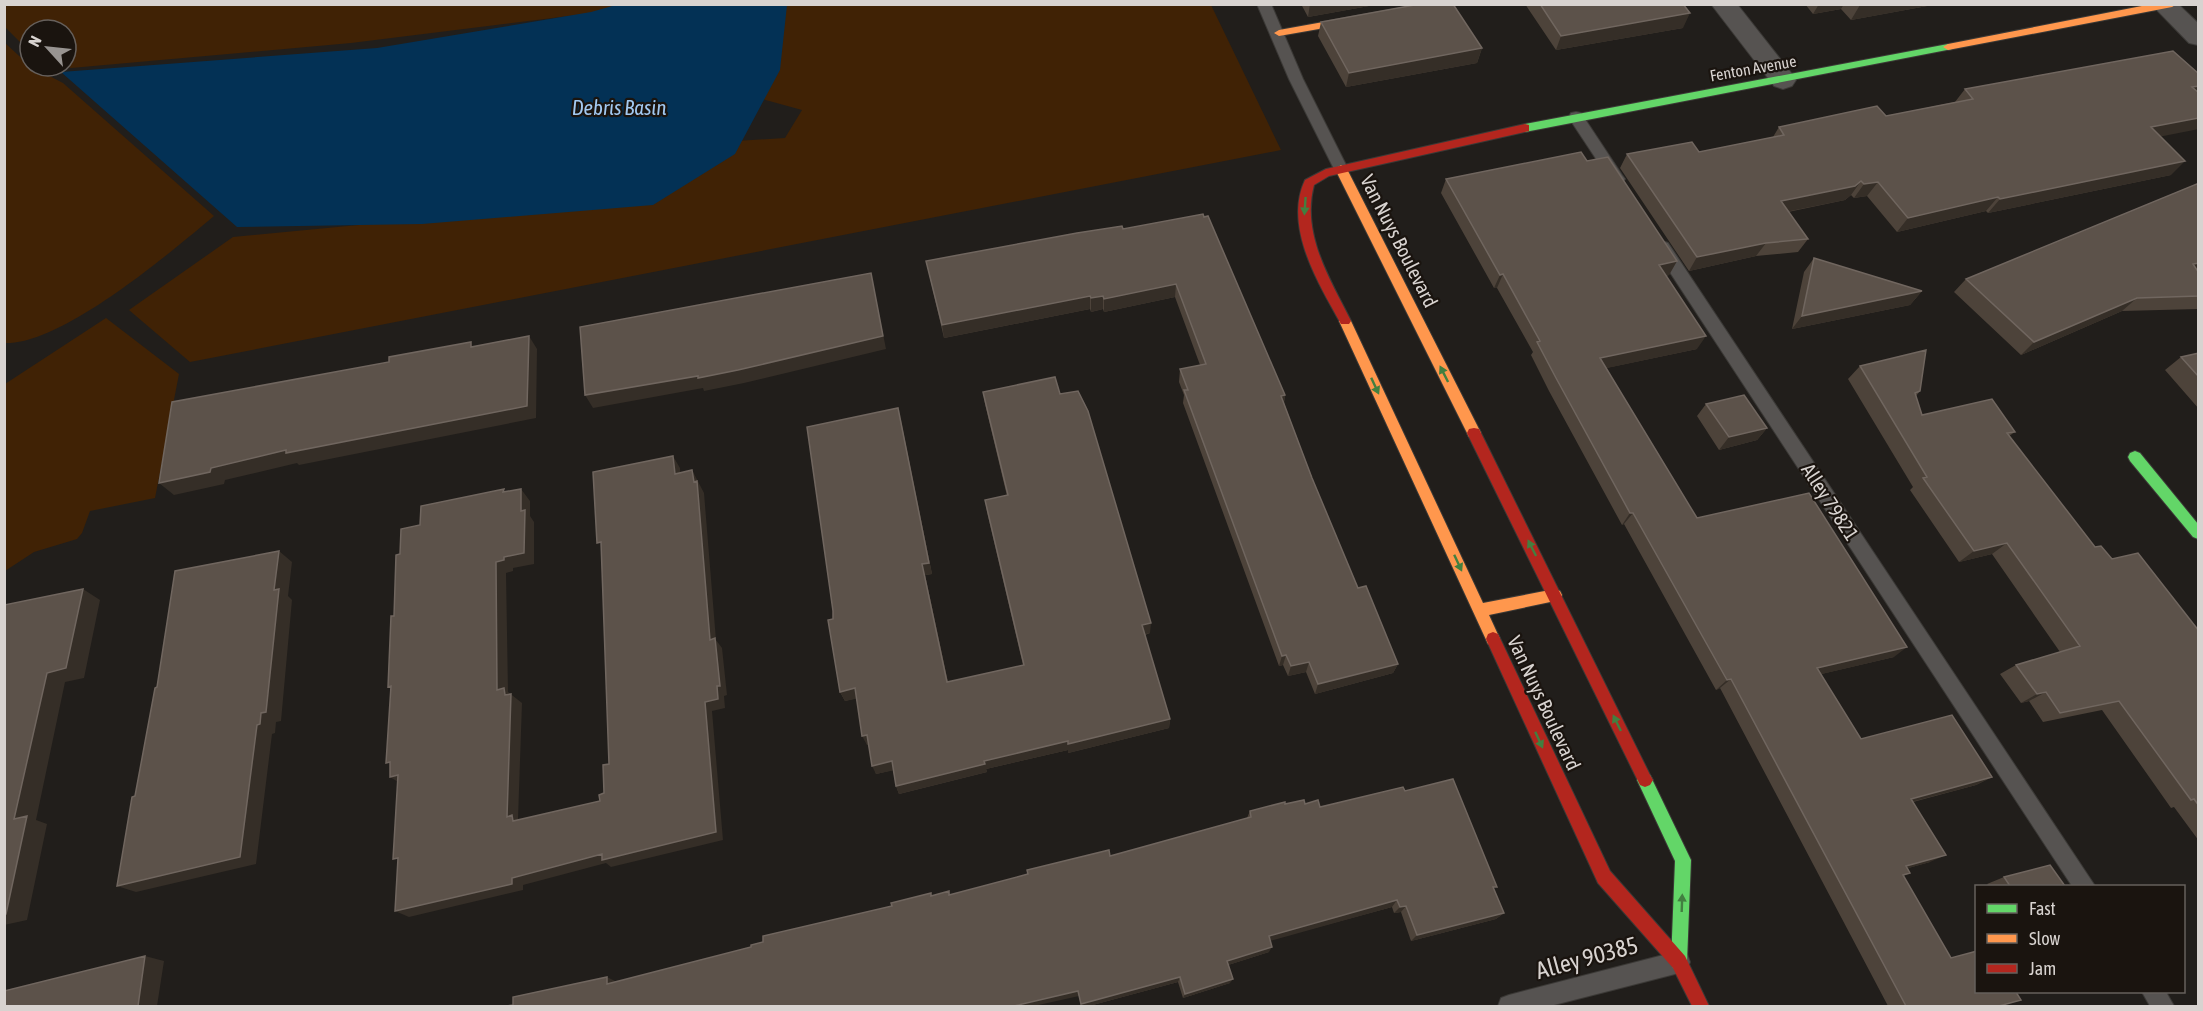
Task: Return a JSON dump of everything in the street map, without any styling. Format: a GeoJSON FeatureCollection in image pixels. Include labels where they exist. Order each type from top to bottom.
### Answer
{"type":"FeatureCollection","features":[{"type":"Feature","properties":{"kind":"street"},"geometry":{"type":"LineString","coordinates":[[1279,33],[1444,4]]}},
{"type":"Feature","properties":{"kind":"street"},"geometry":{"type":"LineString","coordinates":[[1723,4],[1783,80]]}},
{"type":"Feature","properties":{"kind":"street"},"geometry":{"type":"LineString","coordinates":[[2167,5],[2199,37]]}},
{"type":"Feature","properties":{"kind":"street","name":"Fenton Avenue"},"geometry":{"type":"LineString","coordinates":[[1341,169],[1576,117],[1783,80],[2167,5]]}},
{"type":"Feature","properties":{"kind":"street","name":"Van Nuys Boulevard"},"geometry":{"type":"LineString","coordinates":[[1679,962],[1683,860],[1555,595],[1341,169],[1317,176],[1307,186],[1304,212],[1317,262],[1604,877],[1679,962],[1701,1006]]}},
{"type":"Feature","properties":{"kind":"street"},"geometry":{"type":"LineString","coordinates":[[2135,457],[2199,533]]}},
{"type":"Feature","properties":{"kind":"street"},"geometry":{"type":"LineString","coordinates":[[1480,610],[1555,595]]}},
{"type":"Feature","properties":{"kind":"lane"},"geometry":{"type":"LineString","coordinates":[[1264,4],[1279,33],[1296,79],[1341,169]]}},
{"type":"Feature","properties":{"kind":"lane"},"geometry":{"type":"LineString","coordinates":[[1576,117],[1628,197]]}},
{"type":"Feature","properties":{"kind":"lane","name":"Alley 79821"},"geometry":{"type":"LineString","coordinates":[[1655,237],[2083,885]]}},
{"type":"Feature","properties":{"kind":"lane","name":"Alley 90385"},"geometry":{"type":"LineString","coordinates":[[1509,1006],[1679,962]]}},
{"type":"Feature","properties":{"kind":"lane"},"geometry":{"type":"LineString","coordinates":[[2154,993],[2163,1006]]}},
{"type":"Feature","properties":{"kind":"shaded area"},"geometry":{"type":"Polygon","coordinates":[[[4,5],[624,5],[617,10],[351,43],[78,67],[78,18],[18,18],[18,40],[5,27],[4,5]]]}},
{"type":"Feature","properties":{"kind":"shaded area"},"geometry":{"type":"Polygon","coordinates":[[[738,5],[1211,5],[1281,150],[190,362],[129,310],[233,237],[608,201],[703,143],[785,138],[802,110],[700,82],[738,5]]]}},
{"type":"Feature","properties":{"kind":"shaded area"},"geometry":{"type":"Polygon","coordinates":[[[4,42],[18,55],[18,78],[53,78],[63,83],[214,216],[144,273],[84,314],[28,340],[4,343],[4,42]]]}},
{"type":"Feature","properties":{"kind":"shaded area"},"geometry":{"type":"Polygon","coordinates":[[[106,318],[179,374],[155,498],[90,511],[82,533],[77,539],[34,552],[5,571],[5,384],[106,318]]]}},
{"type":"Feature","properties":{"kind":"water","name":"Debris Basin"},"geometry":{"type":"Polygon","coordinates":[[[616,5],[787,5],[780,70],[735,154],[653,205],[422,224],[237,227],[68,78],[78,78],[78,71],[377,48],[591,12],[616,5]]]}},
{"type":"Feature","properties":{"kind":"building"},"geometry":{"type":"Polygon","coordinates":[[[1420,4],[1453,4],[1482,48],[1349,73],[1321,22],[1420,4]]]}},
{"type":"Feature","properties":{"kind":"building"},"geometry":{"type":"Polygon","coordinates":[[[1540,4],[1683,4],[1690,13],[1561,36],[1540,4]]]}},
{"type":"Feature","properties":{"kind":"building"},"geometry":{"type":"Polygon","coordinates":[[[2173,51],[2199,74],[2199,86],[2192,87],[2199,93],[2199,118],[2151,127],[2185,161],[2000,199],[1998,197],[1908,218],[1878,182],[1864,184],[1861,181],[1855,186],[1781,201],[1808,239],[1766,243],[1697,257],[1627,154],[1692,142],[1699,152],[1784,135],[1779,127],[1877,106],[1886,116],[1973,99],[1965,89],[2173,51]]]}},
{"type":"Feature","properties":{"kind":"building"},"geometry":{"type":"Polygon","coordinates":[[[1581,152],[1587,161],[1608,157],[1677,261],[1659,265],[1706,336],[1600,358],[1697,518],[1809,493],[1907,647],[1817,668],[1861,739],[1952,715],[1992,777],[1911,799],[1946,855],[1906,866],[1910,873],[1903,875],[1951,958],[1975,952],[1975,993],[2017,993],[2021,1000],[1999,1006],[1906,1006],[1731,679],[1727,680],[1633,513],[1630,513],[1537,342],[1540,341],[1446,179],[1581,152]]]}},
{"type":"Feature","properties":{"kind":"building"},"geometry":{"type":"Polygon","coordinates":[[[2199,183],[2199,263],[2193,264],[2199,273],[2199,296],[2137,298],[2034,342],[1966,279],[2199,183]]]}},
{"type":"Feature","properties":{"kind":"building"},"geometry":{"type":"Polygon","coordinates":[[[1203,214],[1204,217],[1208,216],[1285,395],[1281,396],[1358,588],[1366,586],[1398,664],[1318,684],[1309,662],[1291,666],[1286,655],[1282,656],[1184,390],[1188,390],[1180,369],[1206,364],[1176,284],[1104,299],[1103,296],[1091,298],[1090,296],[942,325],[926,261],[1077,233],[1122,226],[1123,229],[1203,214]]]}},
{"type":"Feature","properties":{"kind":"building"},"geometry":{"type":"Polygon","coordinates":[[[1814,258],[1922,291],[1802,316],[1814,258]]]}},
{"type":"Feature","properties":{"kind":"building"},"geometry":{"type":"Polygon","coordinates":[[[871,273],[883,336],[698,378],[698,376],[585,395],[580,327],[871,273]]]}},
{"type":"Feature","properties":{"kind":"building"},"geometry":{"type":"Polygon","coordinates":[[[529,336],[527,406],[286,453],[286,450],[211,468],[210,472],[159,483],[172,402],[389,362],[389,357],[471,342],[471,347],[529,336]]]}},
{"type":"Feature","properties":{"kind":"building"},"geometry":{"type":"Polygon","coordinates":[[[1926,350],[1920,391],[1915,393],[1922,415],[1992,399],[2015,432],[2007,433],[2095,547],[2101,546],[2112,559],[2138,553],[2199,631],[2199,806],[2194,799],[2191,800],[2119,701],[2060,713],[2046,692],[2037,694],[2016,665],[2080,646],[2007,543],[1974,551],[1923,478],[1927,477],[1860,366],[1926,350]]]}},
{"type":"Feature","properties":{"kind":"building"},"geometry":{"type":"Polygon","coordinates":[[[2199,353],[2199,377],[2181,357],[2199,353]]]}},
{"type":"Feature","properties":{"kind":"building"},"geometry":{"type":"Polygon","coordinates":[[[1055,377],[1060,394],[1078,391],[1088,411],[1151,623],[1142,625],[1170,719],[1068,744],[1068,741],[984,761],[985,764],[896,786],[892,761],[872,766],[867,735],[862,736],[855,688],[840,692],[828,620],[833,619],[833,611],[807,427],[898,408],[929,563],[922,564],[947,682],[1024,665],[985,500],[1008,495],[983,392],[1055,377]]]}},
{"type":"Feature","properties":{"kind":"building"},"geometry":{"type":"Polygon","coordinates":[[[1744,395],[1767,428],[1729,437],[1706,404],[1744,395]]]}},
{"type":"Feature","properties":{"kind":"building"},"geometry":{"type":"Polygon","coordinates":[[[673,456],[675,474],[692,470],[694,482],[697,481],[710,640],[715,638],[720,686],[717,686],[718,699],[705,702],[716,832],[602,860],[602,854],[512,878],[512,884],[395,911],[398,858],[393,859],[398,775],[390,777],[390,762],[386,763],[391,686],[388,687],[391,616],[394,616],[396,555],[400,554],[401,529],[420,525],[421,506],[504,489],[503,492],[521,489],[521,511],[525,510],[524,553],[504,557],[504,560],[496,562],[497,690],[504,688],[505,695],[511,694],[507,817],[512,815],[513,821],[600,801],[599,795],[604,793],[603,765],[609,764],[601,542],[597,543],[593,472],[673,456]]]}},
{"type":"Feature","properties":{"kind":"building"},"geometry":{"type":"Polygon","coordinates":[[[279,551],[274,590],[279,589],[266,712],[261,713],[260,724],[257,725],[240,857],[117,886],[132,797],[135,796],[157,687],[175,571],[279,551]]]}},
{"type":"Feature","properties":{"kind":"building"},"geometry":{"type":"Polygon","coordinates":[[[83,589],[66,668],[47,673],[14,819],[27,816],[6,914],[4,914],[4,605],[83,589]]]}},
{"type":"Feature","properties":{"kind":"building"},"geometry":{"type":"Polygon","coordinates":[[[1453,779],[1497,887],[1493,887],[1504,913],[1417,935],[1406,906],[1400,907],[1397,900],[1269,936],[1272,947],[1227,961],[1233,979],[1185,994],[1180,977],[1081,1004],[1078,991],[1014,1006],[506,1006],[513,1005],[513,997],[607,977],[607,984],[751,947],[751,945],[763,942],[763,936],[892,906],[891,903],[931,893],[931,896],[949,891],[949,895],[1028,874],[1027,870],[1109,850],[1110,856],[1251,817],[1250,811],[1285,802],[1285,804],[1304,800],[1305,804],[1318,800],[1320,807],[1403,787],[1405,791],[1453,779]]]}},
{"type":"Feature","properties":{"kind":"building"},"geometry":{"type":"Polygon","coordinates":[[[2050,865],[2064,885],[2009,885],[2004,877],[2050,865]]]}},
{"type":"Feature","properties":{"kind":"building"},"geometry":{"type":"Polygon","coordinates":[[[145,956],[138,1006],[4,1006],[4,991],[145,956]]]}},
{"type":"Feature","properties":{"kind":"traffic: fast"},"geometry":{"type":"LineString","coordinates":[[1525,128],[1948,47]]}},
{"type":"Feature","properties":{"kind":"traffic: fast"},"geometry":{"type":"LineString","coordinates":[[2135,457],[2198,533]]}},
{"type":"Feature","properties":{"kind":"traffic: fast"},"geometry":{"type":"LineString","coordinates":[[1645,780],[1683,860],[1679,962]]}},
{"type":"Feature","properties":{"kind":"traffic: slow"},"geometry":{"type":"LineString","coordinates":[[1279,33],[1444,4]]}},
{"type":"Feature","properties":{"kind":"traffic: slow"},"geometry":{"type":"LineString","coordinates":[[1948,47],[2172,4]]}},
{"type":"Feature","properties":{"kind":"traffic: slow"},"geometry":{"type":"LineString","coordinates":[[1341,169],[1474,433]]}},
{"type":"Feature","properties":{"kind":"traffic: slow"},"geometry":{"type":"LineString","coordinates":[[1345,321],[1493,639]]}},
{"type":"Feature","properties":{"kind":"traffic: slow"},"geometry":{"type":"LineString","coordinates":[[1480,610],[1555,595]]}},
{"type":"Feature","properties":{"kind":"traffic: jam"},"geometry":{"type":"LineString","coordinates":[[1345,321],[1321,272],[1307,236],[1304,200],[1309,183],[1326,173],[1525,128]]}},
{"type":"Feature","properties":{"kind":"traffic: jam"},"geometry":{"type":"LineString","coordinates":[[1474,433],[1645,780]]}},
{"type":"Feature","properties":{"kind":"traffic: jam"},"geometry":{"type":"LineString","coordinates":[[1493,639],[1604,877],[1679,962],[1701,1006]]}}]}
